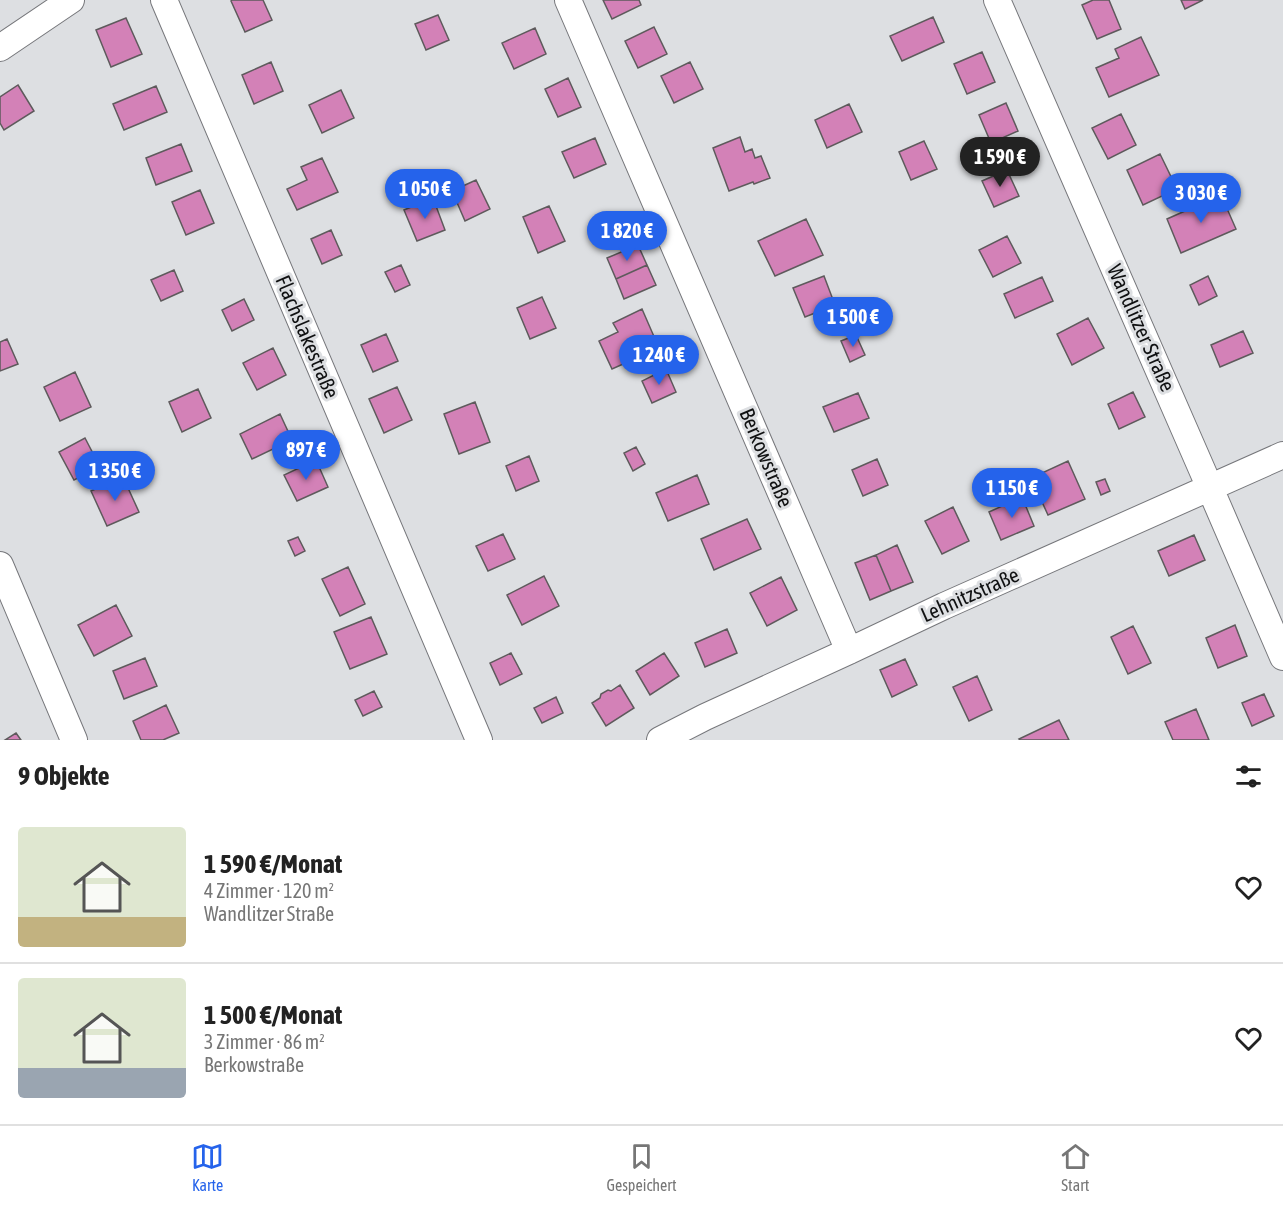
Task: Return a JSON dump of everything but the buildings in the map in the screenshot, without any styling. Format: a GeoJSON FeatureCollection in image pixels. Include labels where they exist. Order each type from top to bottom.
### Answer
{"type":"FeatureCollection","features":[{"type":"Feature","properties":{"kind":"street"},"geometry":{"type":"LineString","coordinates":[[0,48],[71,0]]}},
{"type":"Feature","properties":{"kind":"street","name":"Flachslakestraße"},"geometry":{"type":"LineString","coordinates":[[164,0],[479,740]]}},
{"type":"Feature","properties":{"kind":"street","name":"Berkowstraße"},"geometry":{"type":"LineString","coordinates":[[568,0],[849,651]]}},
{"type":"Feature","properties":{"kind":"street","name":"Wandlitzer Straße"},"geometry":{"type":"LineString","coordinates":[[997,0],[1283,657]]}},
{"type":"Feature","properties":{"kind":"street","name":"Lehnitzstraße"},"geometry":{"type":"LineString","coordinates":[[660,740],[944,606],[1283,455]]}},
{"type":"Feature","properties":{"kind":"street"},"geometry":{"type":"LineString","coordinates":[[0,565],[74,740]]}}]}
